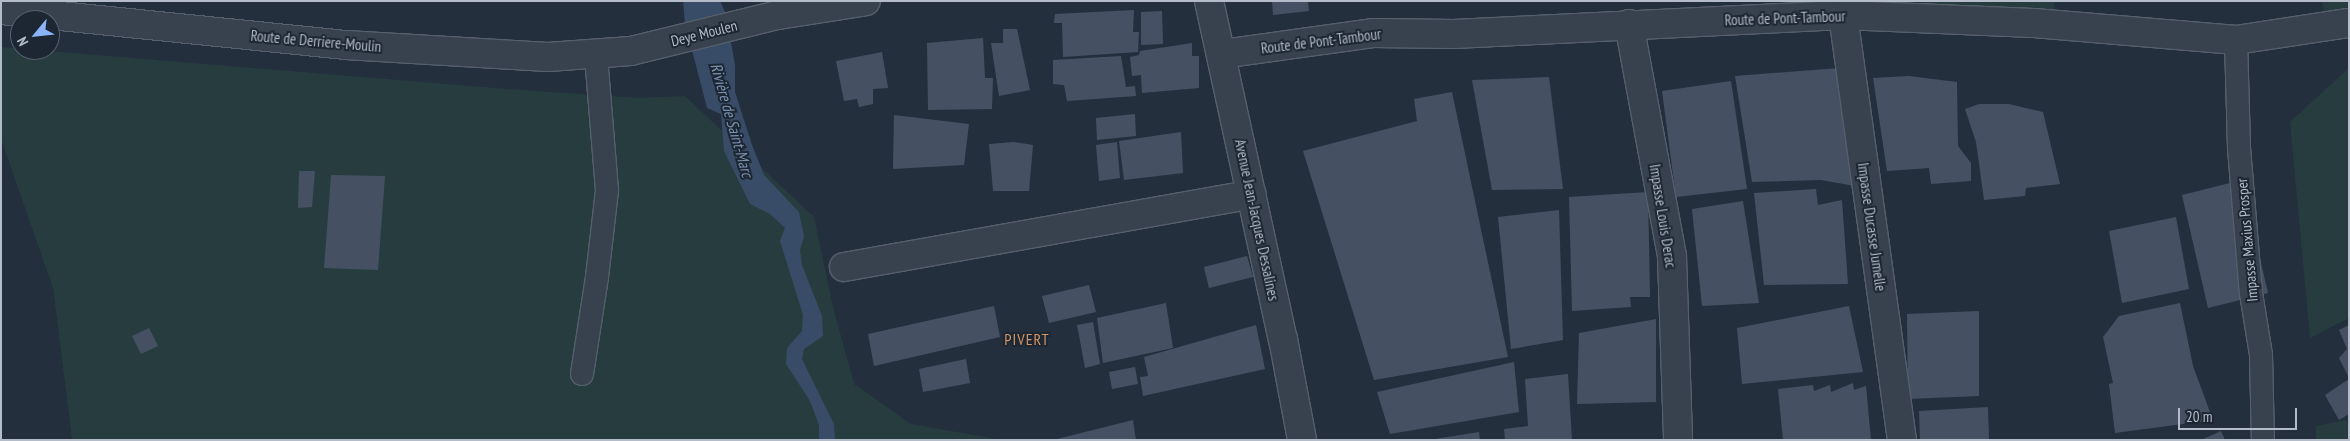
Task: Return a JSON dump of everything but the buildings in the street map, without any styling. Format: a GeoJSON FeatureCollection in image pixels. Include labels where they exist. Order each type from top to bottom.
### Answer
{"type":"FeatureCollection","features":[{"type":"Feature","properties":{"kind":"street","name":"Deye Moulen"},"geometry":{"type":"LineString","coordinates":[[631,52],[778,15],[866,1]]}},
{"type":"Feature","properties":{"kind":"street","name":"Avenue Jean-Jacques Dessalines"},"geometry":{"type":"LineString","coordinates":[[1209,1],[1252,194],[1302,440]]}},
{"type":"Feature","properties":{"kind":"street","name":"Route de Derriere-Moulin"},"geometry":{"type":"LineString","coordinates":[[1,10],[346,45],[548,57],[596,56],[631,52]]}},
{"type":"Feature","properties":{"kind":"street","name":"Route de Pont-Tambour"},"geometry":{"type":"LineString","coordinates":[[1222,54],[1374,33],[1454,34],[1843,15],[2034,23],[2236,40],[2349,23]]}},
{"type":"Feature","properties":{"kind":"street","name":"Impasse Ducasse Jumelle"},"geometry":{"type":"LineString","coordinates":[[1843,15],[1902,440]]}},
{"type":"Feature","properties":{"kind":"street","name":"Impasse Louis Derac"},"geometry":{"type":"LineString","coordinates":[[1629,24],[1672,257],[1678,440]]}},
{"type":"Feature","properties":{"kind":"street"},"geometry":{"type":"LineString","coordinates":[[844,267],[1252,194]]}},
{"type":"Feature","properties":{"kind":"lane","name":"Impasse Maxius Prosper"},"geometry":{"type":"LineString","coordinates":[[2236,40],[2239,148],[2251,293],[2261,355],[2263,440]]}},
{"type":"Feature","properties":{"kind":"lane"},"geometry":{"type":"LineString","coordinates":[[582,374],[607,190],[596,56]]}},
{"type":"Feature","properties":{"kind":"green space"},"geometry":{"type":"Polygon","coordinates":[[[1923,1],[2054,1],[2055,16],[1924,6],[1923,1]]]}},
{"type":"Feature","properties":{"kind":"green space"},"geometry":{"type":"Polygon","coordinates":[[[2322,1],[2349,1],[2349,14],[2325,18],[2322,1]]]}},
{"type":"Feature","properties":{"kind":"green space"},"geometry":{"type":"Polygon","coordinates":[[[1,47],[10,48],[10,60],[60,60],[60,52],[507,89],[639,98],[685,96],[814,217],[833,307],[854,384],[911,424],[1002,440],[72,440],[53,288],[1,139],[1,47]]]}},
{"type":"Feature","properties":{"kind":"green space"},"geometry":{"type":"Polygon","coordinates":[[[2349,68],[2349,318],[2310,338],[2290,122],[2349,68]]]}},
{"type":"Feature","properties":{"kind":"green space"},"geometry":{"type":"Polygon","coordinates":[[[2347,420],[2349,440],[2316,440],[2316,426],[2347,420]]]}},
{"type":"Feature","properties":{"kind":"water","name":"Rivière de Saint-Marc"},"geometry":{"type":"Polygon","coordinates":[[[683,1],[720,1],[726,14],[735,65],[735,92],[752,145],[764,175],[799,212],[804,236],[800,250],[802,265],[822,316],[823,336],[804,349],[802,359],[834,424],[835,440],[819,440],[819,425],[810,401],[786,364],[787,348],[802,331],[803,315],[780,241],[785,228],[770,214],[750,204],[724,151],[721,114],[707,108],[685,23],[683,1]]]}},
{"type":"Feature","properties":{"kind":"district","name":"PIVERT"},"geometry":{"type":"Point","coordinates":[1027,339]}}]}
